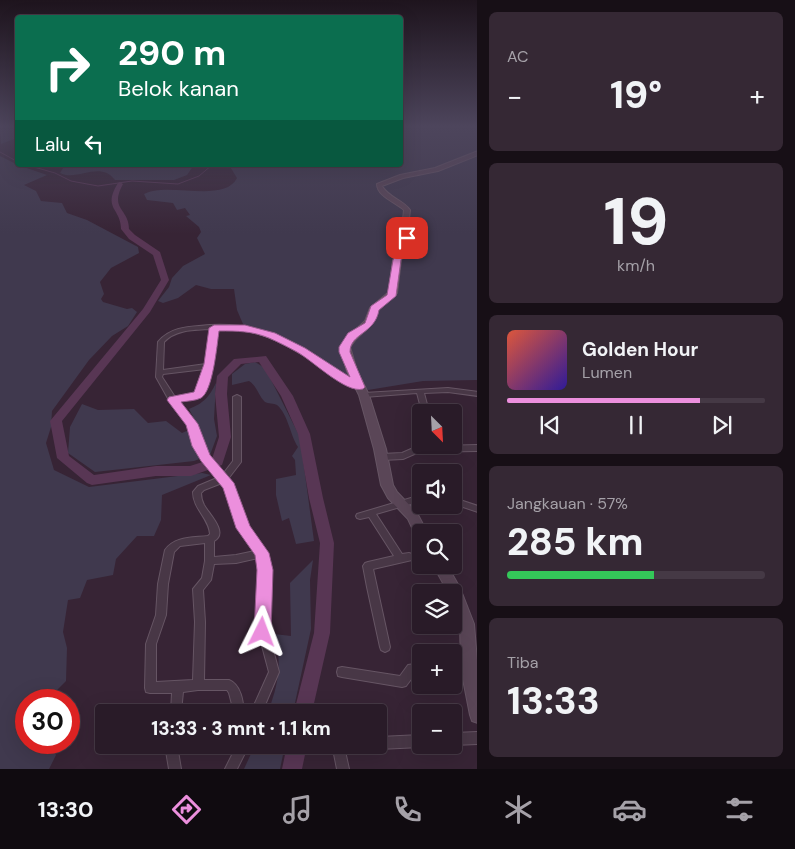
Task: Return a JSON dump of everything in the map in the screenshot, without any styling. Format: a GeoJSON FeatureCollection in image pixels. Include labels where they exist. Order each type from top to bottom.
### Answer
{"type":"FeatureCollection","features":[{"type":"Feature","properties":{"kind":"street"},"geometry":{"type":"LineString","coordinates":[[416,524],[386,485],[381,461],[382,457],[362,391],[344,352],[352,336],[368,325],[372,319],[374,308],[392,296],[397,260],[408,240],[405,228],[407,210],[400,201],[383,192],[379,186],[398,176],[436,170],[457,162]]}},
{"type":"Feature","properties":{"kind":"street"},"geometry":{"type":"LineString","coordinates":[[173,400],[198,395],[209,366],[214,328]]}},
{"type":"Feature","properties":{"kind":"street"},"geometry":{"type":"LineString","coordinates":[[260,704],[274,672],[262,632],[265,570],[262,553],[244,528],[229,486],[205,458],[198,446],[192,424],[173,400],[159,377],[160,345],[164,338],[186,330],[245,328],[272,336],[302,350],[362,391],[448,390],[477,394]]}},
{"type":"Feature","properties":{"kind":"street"},"geometry":{"type":"LineString","coordinates":[[159,372],[209,366]]}},
{"type":"Feature","properties":{"kind":"street"},"geometry":{"type":"LineString","coordinates":[[420,391],[423,404]]}},
{"type":"Feature","properties":{"kind":"street"},"geometry":{"type":"LineString","coordinates":[[237,397],[236,431],[238,458],[223,479],[201,488],[197,492],[197,498],[215,530],[215,536],[209,539],[175,545],[170,550],[163,584],[161,615],[151,644],[150,686],[152,690],[229,684],[234,690],[237,704]]}},
{"type":"Feature","properties":{"kind":"street"},"geometry":{"type":"LineString","coordinates":[[462,448],[477,448]]}},
{"type":"Feature","properties":{"kind":"street"},"geometry":{"type":"LineString","coordinates":[[382,457],[403,456],[412,452]]}},
{"type":"Feature","properties":{"kind":"street"},"geometry":{"type":"LineString","coordinates":[[360,516],[412,500]]}},
{"type":"Feature","properties":{"kind":"street"},"geometry":{"type":"LineString","coordinates":[[462,504],[477,509]]}},
{"type":"Feature","properties":{"kind":"street"},"geometry":{"type":"LineString","coordinates":[[371,513],[404,558],[368,566],[370,592],[382,623],[385,647]]}},
{"type":"Feature","properties":{"kind":"street"},"geometry":{"type":"LineString","coordinates":[[198,685],[200,622],[198,589],[206,580],[210,561],[209,539]]}},
{"type":"Feature","properties":{"kind":"street"},"geometry":{"type":"LineString","coordinates":[[210,561],[244,558],[262,553]]}},
{"type":"Feature","properties":{"kind":"street"},"geometry":{"type":"LineString","coordinates":[[445,574],[462,607],[473,643],[473,677],[477,707]]}},
{"type":"Feature","properties":{"kind":"street"},"geometry":{"type":"LineString","coordinates":[[342,672],[402,682],[412,669]]}},
{"type":"Feature","properties":{"kind":"street"},"geometry":{"type":"LineString","coordinates":[[177,704],[178,687]]}},
{"type":"Feature","properties":{"kind":"street"},"geometry":{"type":"LineString","coordinates":[[462,739],[477,738]]}},
{"type":"Feature","properties":{"kind":"street"},"geometry":{"type":"LineString","coordinates":[[387,743],[412,741]]}},
{"type":"Feature","properties":{"kind":"street"},"geometry":{"type":"LineString","coordinates":[[172,754],[175,769]]}},
{"type":"Feature","properties":{"kind":"street"},"geometry":{"type":"LineString","coordinates":[[232,769],[239,754]]}},
{"type":"Feature","properties":{"kind":"street"},"geometry":{"type":"LineString","coordinates":[[340,754],[343,769]]}},
{"type":"Feature","properties":{"kind":"shaded area"},"geometry":{"type":"Polygon","coordinates":[[[0,162],[12,162],[15,164],[15,167],[24,167],[47,175],[24,185],[36,191],[41,201],[62,203],[67,213],[87,220],[138,247],[139,253],[111,268],[100,282],[104,294],[101,299],[103,302],[127,309],[132,308],[137,312],[128,326],[112,336],[89,360],[52,411],[51,427],[46,443],[54,470],[89,487],[202,473],[211,475],[162,495],[161,520],[154,536],[137,536],[116,559],[113,575],[87,580],[80,598],[68,600],[63,632],[67,648],[66,681],[58,689],[15,689],[15,754],[56,754],[49,769],[0,769],[0,162]]]}},
{"type":"Feature","properties":{"kind":"shaded area"},"geometry":{"type":"Polygon","coordinates":[[[403,162],[477,162],[477,380],[423,381],[368,390],[293,343],[243,324],[237,310],[234,289],[211,289],[196,285],[178,298],[163,303],[158,301],[169,287],[172,278],[183,266],[205,254],[197,238],[201,232],[199,227],[186,216],[190,215],[185,208],[177,210],[173,203],[147,200],[144,194],[166,190],[220,190],[230,186],[237,178],[230,167],[403,167],[403,162]]]}},
{"type":"Feature","properties":{"kind":"shaded area"},"geometry":{"type":"Polygon","coordinates":[[[64,167],[193,167],[187,175],[174,180],[115,180],[109,174],[95,171],[74,175],[60,173],[64,167]]]}},
{"type":"Feature","properties":{"kind":"shaded area"},"geometry":{"type":"Polygon","coordinates":[[[255,362],[265,368],[300,437],[314,541],[296,544],[289,518],[282,521],[276,495],[276,479],[296,475],[295,460],[292,456],[298,447],[284,414],[277,405],[265,402],[254,385],[249,381],[232,385],[232,374],[245,364],[255,362]]]}},
{"type":"Feature","properties":{"kind":"shaded area"},"geometry":{"type":"Polygon","coordinates":[[[216,383],[214,419],[217,436],[210,455],[194,461],[95,472],[68,453],[70,427],[82,404],[98,410],[134,409],[148,423],[166,421],[182,433],[198,426],[189,409],[205,399],[216,383]]]}},
{"type":"Feature","properties":{"kind":"shaded area"},"geometry":{"type":"Polygon","coordinates":[[[313,560],[310,580],[311,629],[295,704],[271,704],[277,683],[279,665],[274,634],[291,636],[290,583],[313,560]]]}},
{"type":"Feature","properties":{"kind":"shaded area"},"geometry":{"type":"Polygon","coordinates":[[[251,754],[283,754],[280,769],[244,769],[251,754]]]}},
{"type":"Feature","properties":{"kind":"waterway"},"geometry":{"type":"LineString","coordinates":[[34,167],[55,173],[71,181],[98,186],[132,181],[178,184],[199,176],[210,167]]}},
{"type":"Feature","properties":{"kind":"waterway"},"geometry":{"type":"LineString","coordinates":[[120,184],[114,195],[116,208],[125,222],[125,229],[132,237],[157,254],[165,280],[147,310],[56,421],[63,458],[92,480],[156,471],[191,471],[217,462],[225,437],[221,394],[223,376],[238,361],[262,358],[287,396],[304,434],[327,543],[322,633],[305,704]]}},
{"type":"Feature","properties":{"kind":"waterway"},"geometry":{"type":"LineString","coordinates":[[292,769],[295,754]]}},
{"type":"Feature","properties":{"kind":"route"},"geometry":{"type":"LineString","coordinates":[[262,632],[265,570],[262,553],[244,528],[229,486],[205,458],[198,446],[192,424],[173,400],[199,394],[210,364],[214,328],[245,328],[272,336],[302,350],[322,365],[359,387],[344,352],[346,343],[356,332],[368,325],[372,319],[374,308],[392,296],[397,260],[399,254],[406,246],[407,238]]}}]}
